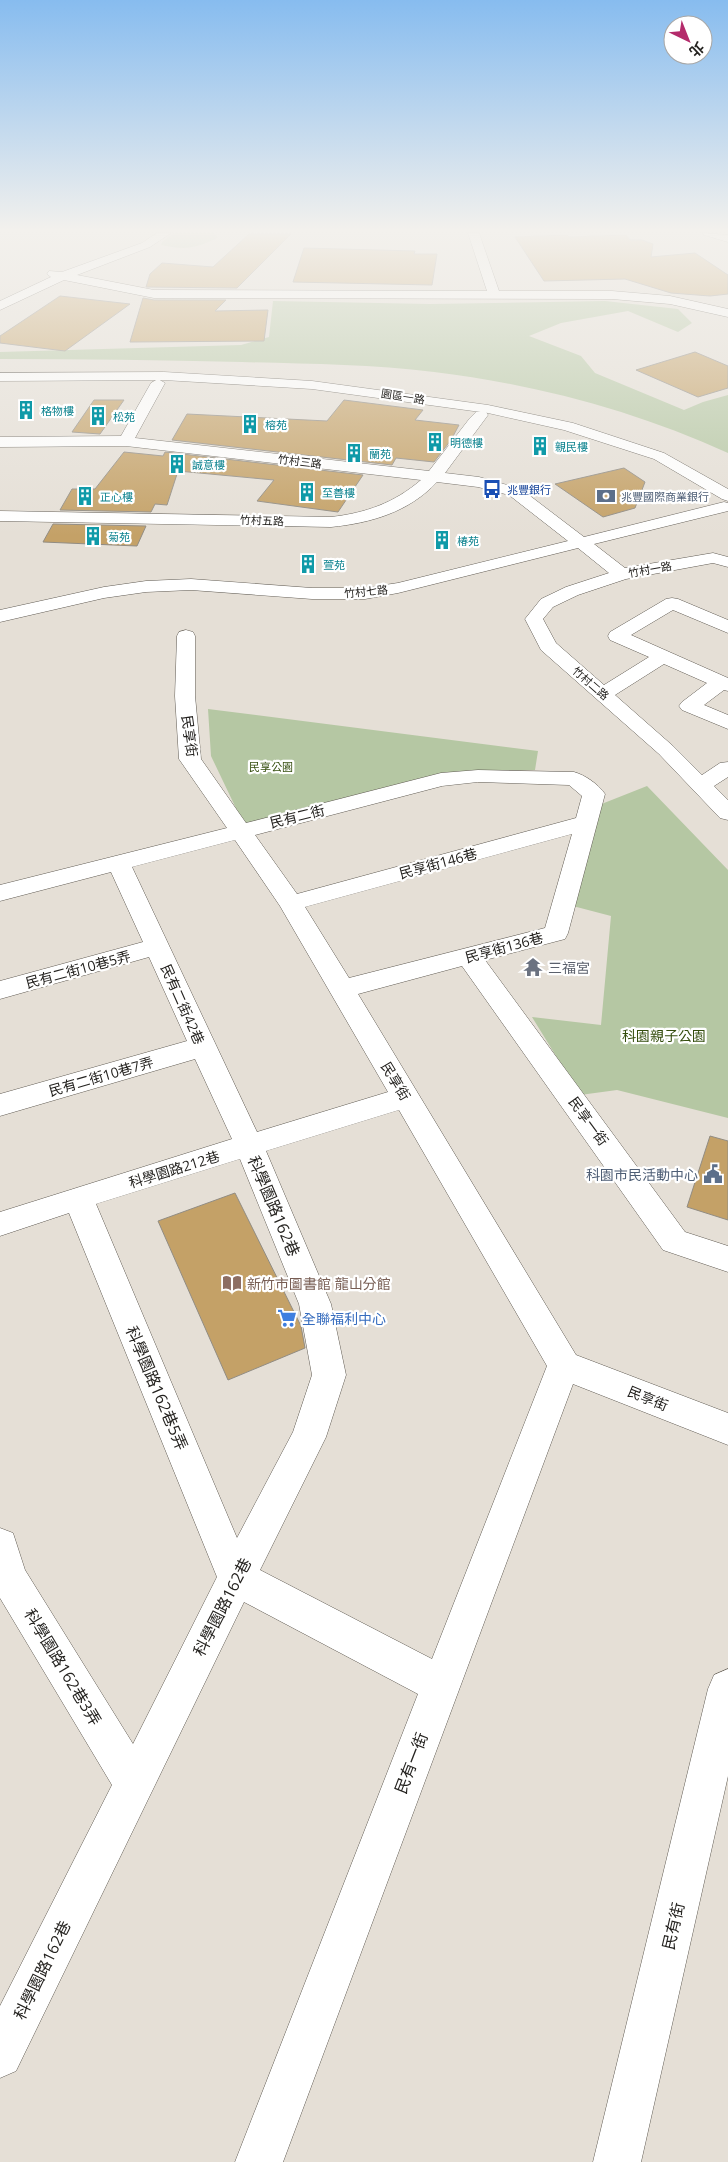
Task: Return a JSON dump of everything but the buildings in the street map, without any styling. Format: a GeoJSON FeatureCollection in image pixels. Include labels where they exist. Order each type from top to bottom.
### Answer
{"type":"FeatureCollection","features":[{"type":"Feature","properties":{"kind":"street","name":"園區一路"},"geometry":{"type":"LineString","coordinates":[[0,365],[232,370],[375,378]]}},
{"type":"Feature","properties":{"kind":"street","name":"園區一路"},"geometry":{"type":"LineString","coordinates":[[0,377],[164,376],[374,392],[488,409],[568,426],[659,456],[727,503]]}},
{"type":"Feature","properties":{"kind":"street"},"geometry":{"type":"LineString","coordinates":[[126,440],[158,383]]}},
{"type":"Feature","properties":{"kind":"street"},"geometry":{"type":"LineString","coordinates":[[547,407],[602,422]]}},
{"type":"Feature","properties":{"kind":"street","name":"竹村五路"},"geometry":{"type":"LineString","coordinates":[[0,516],[268,520],[319,523],[360,518],[388,509],[410,497],[434,477],[474,421],[481,415]]}},
{"type":"Feature","properties":{"kind":"street","name":"竹村三路"},"geometry":{"type":"LineString","coordinates":[[0,442],[126,440],[479,482],[515,492],[581,542]]}},
{"type":"Feature","properties":{"kind":"street","name":"竹村七路"},"geometry":{"type":"LineString","coordinates":[[0,616],[126,588],[166,585],[362,594],[398,588],[727,503]]}},
{"type":"Feature","properties":{"kind":"street","name":"竹村一路"},"geometry":{"type":"LineString","coordinates":[[581,542],[622,574],[714,558],[728,562]]}},
{"type":"Feature","properties":{"kind":"street","name":"竹村二路"},"geometry":{"type":"LineString","coordinates":[[622,574],[572,591],[547,603],[534,619],[548,646],[666,750],[728,813]]}},
{"type":"Feature","properties":{"kind":"street"},"geometry":{"type":"LineString","coordinates":[[725,684],[617,636],[672,603],[728,627]]}},
{"type":"Feature","properties":{"kind":"street","name":"民享街"},"geometry":{"type":"LineString","coordinates":[[186,636],[185,696],[190,759],[291,903],[564,1365],[728,1429]]}},
{"type":"Feature","properties":{"kind":"street"},"geometry":{"type":"LineString","coordinates":[[603,694],[664,656]]}},
{"type":"Feature","properties":{"kind":"street"},"geometry":{"type":"LineString","coordinates":[[725,684],[689,706],[728,723]]}},
{"type":"Feature","properties":{"kind":"street"},"geometry":{"type":"LineString","coordinates":[[701,786],[728,768]]}},
{"type":"Feature","properties":{"kind":"street","name":"民有二街"},"geometry":{"type":"LineString","coordinates":[[0,893],[441,780],[478,776],[574,779],[594,794]]}},
{"type":"Feature","properties":{"kind":"street","name":"民享街136巷"},"geometry":{"type":"LineString","coordinates":[[342,989],[556,933],[594,794]]}},
{"type":"Feature","properties":{"kind":"street","name":"民享街146巷"},"geometry":{"type":"LineString","coordinates":[[291,903],[586,823]]}},
{"type":"Feature","properties":{"kind":"street","name":"民有二街42巷"},"geometry":{"type":"LineString","coordinates":[[118,862],[202,1048],[249,1146]]}},
{"type":"Feature","properties":{"kind":"street","name":"民有二街10巷5弄"},"geometry":{"type":"LineString","coordinates":[[0,990],[156,947]]}},
{"type":"Feature","properties":{"kind":"street","name":"民享一街"},"geometry":{"type":"LineString","coordinates":[[469,957],[674,1241],[728,1259]]}},
{"type":"Feature","properties":{"kind":"street","name":"民有二街10巷7弄"},"geometry":{"type":"LineString","coordinates":[[0,1105],[202,1048]]}},
{"type":"Feature","properties":{"kind":"street","name":"科學園路212巷"},"geometry":{"type":"LineString","coordinates":[[0,1224],[78,1198],[406,1097]]}},
{"type":"Feature","properties":{"kind":"street","name":"科學園路162巷"},"geometry":{"type":"LineString","coordinates":[[4,2036],[134,1784],[236,1578],[309,1437],[328,1375],[315,1304],[249,1146]]}},
{"type":"Feature","properties":{"kind":"street","name":"科學園路162巷5弄"},"geometry":{"type":"LineString","coordinates":[[78,1198],[236,1578]]}},
{"type":"Feature","properties":{"kind":"street","name":"民有一街"},"geometry":{"type":"LineString","coordinates":[[259,2162],[564,1365]]}},
{"type":"Feature","properties":{"kind":"street","name":"科學園路162巷3弄"},"geometry":{"type":"LineString","coordinates":[[0,1546],[9,1578],[134,1784]]}},
{"type":"Feature","properties":{"kind":"street"},"geometry":{"type":"LineString","coordinates":[[236,1578],[441,1685]]}},
{"type":"Feature","properties":{"kind":"street","name":"民有街"},"geometry":{"type":"LineString","coordinates":[[617,2162],[728,1690]]}},
{"type":"Feature","properties":{"kind":"green space"},"geometry":{"type":"Polygon","coordinates":[[[269,334],[534,334],[529,336],[581,356],[595,373],[684,410],[728,395],[728,453],[657,424],[584,401],[510,384],[434,372],[386,367],[314,364],[0,359],[0,352],[241,345],[269,337],[269,334]]]}},
{"type":"Feature","properties":{"kind":"green space","name":"民享公園"},"geometry":{"type":"Polygon","coordinates":[[[208,709],[538,751],[535,770],[485,771],[244,825],[211,756],[208,709]]]}},
{"type":"Feature","properties":{"kind":"green space","name":"科園親子公園"},"geometry":{"type":"Polygon","coordinates":[[[647,786],[728,870],[728,1118],[617,1090],[580,1095],[532,1017],[601,1025],[611,916],[569,905],[599,805],[647,786]]]}},
{"type":"Feature","properties":{"kind":"place","name":"格物樓"},"geometry":{"type":"Point","coordinates":[26,410]}},
{"type":"Feature","properties":{"kind":"place","name":"松苑"},"geometry":{"type":"Point","coordinates":[98,416]}},
{"type":"Feature","properties":{"kind":"place","name":"榕苑"},"geometry":{"type":"Point","coordinates":[250,424]}},
{"type":"Feature","properties":{"kind":"place","name":"明德樓"},"geometry":{"type":"Point","coordinates":[435,442]}},
{"type":"Feature","properties":{"kind":"place","name":"親民樓"},"geometry":{"type":"Point","coordinates":[540,446]}},
{"type":"Feature","properties":{"kind":"place","name":"蘭苑"},"geometry":{"type":"Point","coordinates":[354,453]}},
{"type":"Feature","properties":{"kind":"place","name":"誠意樓"},"geometry":{"type":"Point","coordinates":[177,464]}},
{"type":"Feature","properties":{"kind":"place","name":"兆豐銀行"},"geometry":{"type":"Point","coordinates":[492,489]}},
{"type":"Feature","properties":{"kind":"place","name":"至善樓"},"geometry":{"type":"Point","coordinates":[307,492]}},
{"type":"Feature","properties":{"kind":"place","name":"正心樓"},"geometry":{"type":"Point","coordinates":[85,496]}},
{"type":"Feature","properties":{"kind":"place","name":"兆豐國際商業銀行"},"geometry":{"type":"Point","coordinates":[606,496]}},
{"type":"Feature","properties":{"kind":"place","name":"菊苑"},"geometry":{"type":"Point","coordinates":[93,536]}},
{"type":"Feature","properties":{"kind":"place","name":"椿苑"},"geometry":{"type":"Point","coordinates":[442,540]}},
{"type":"Feature","properties":{"kind":"place","name":"萱苑"},"geometry":{"type":"Point","coordinates":[308,564]}},
{"type":"Feature","properties":{"kind":"place","name":"三福宮"},"geometry":{"type":"Point","coordinates":[533,967]}},
{"type":"Feature","properties":{"kind":"place","name":"科園市民活動中心"},"geometry":{"type":"Point","coordinates":[713,1174]}},
{"type":"Feature","properties":{"kind":"place","name":"新竹市圖書館 龍山分館"},"geometry":{"type":"Point","coordinates":[232,1283]}},
{"type":"Feature","properties":{"kind":"place","name":"全聯福利中心"},"geometry":{"type":"Point","coordinates":[287,1318]}}]}
